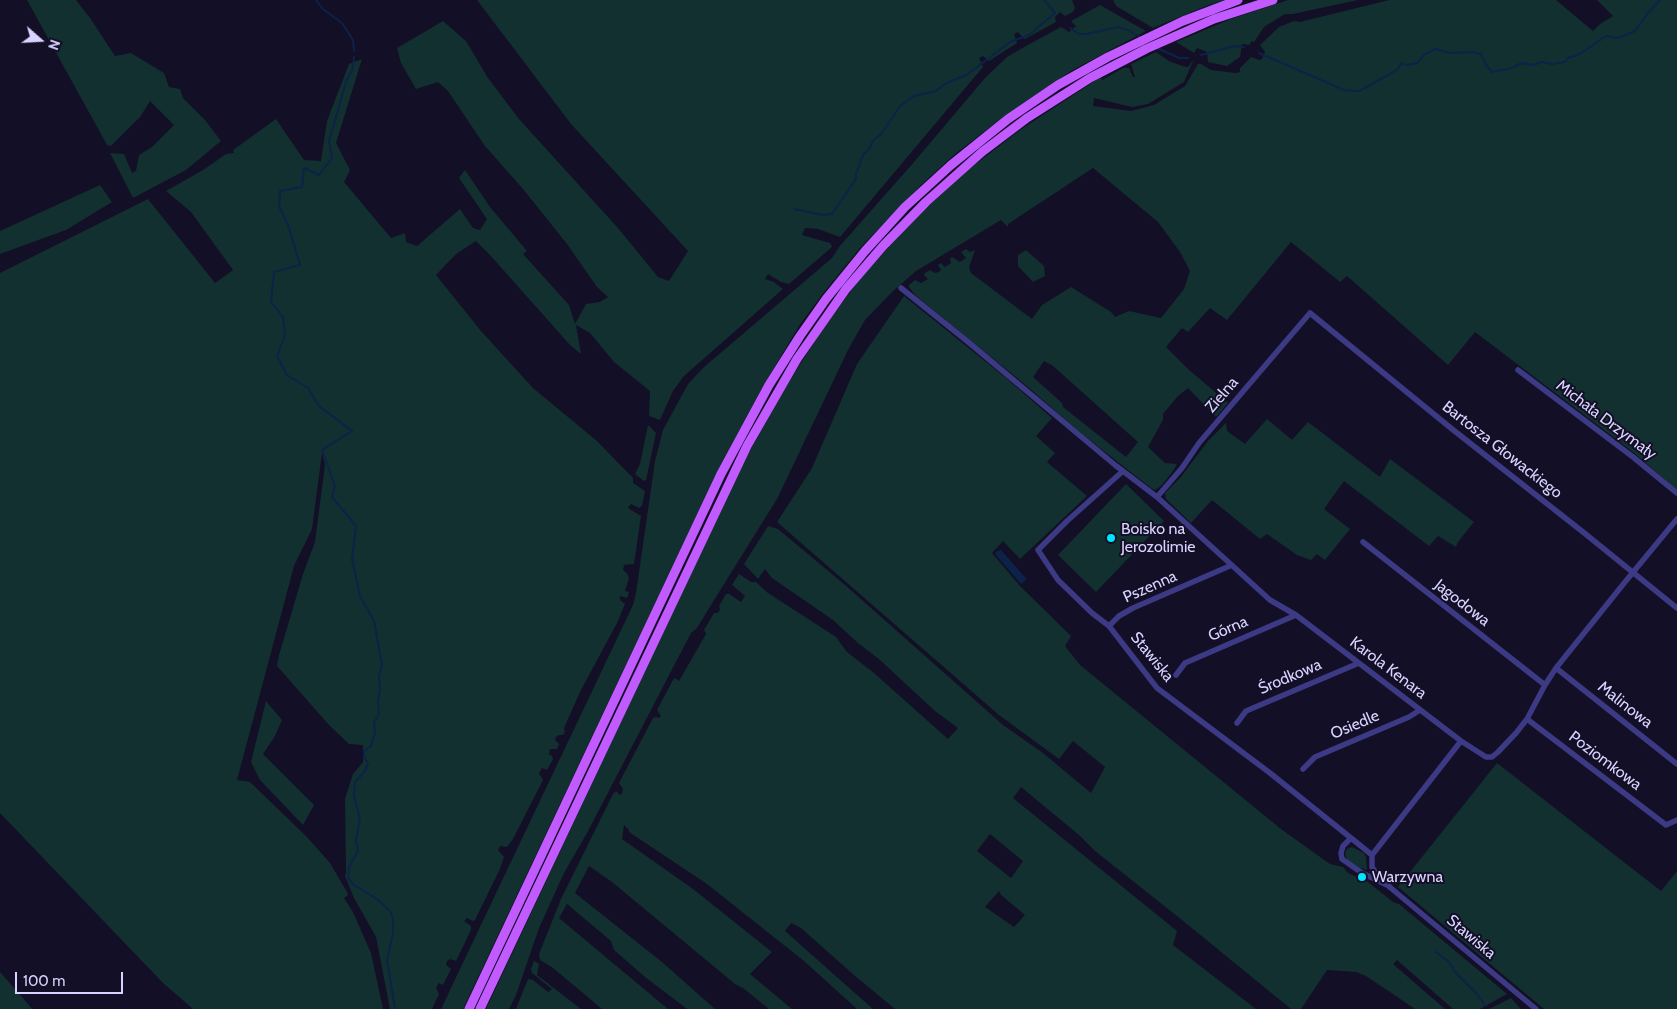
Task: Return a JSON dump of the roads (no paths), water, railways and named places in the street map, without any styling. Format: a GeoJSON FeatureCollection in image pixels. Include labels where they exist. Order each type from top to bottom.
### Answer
{"type":"FeatureCollection","features":[{"type":"Feature","properties":{"kind":"main road"},"geometry":{"type":"LineString","coordinates":[[469,1009],[724,468],[769,385],[803,330],[837,284],[905,207],[945,170],[992,132],[1034,102],[1082,71],[1122,50],[1173,25],[1238,0]]}},
{"type":"Feature","properties":{"kind":"main road"},"geometry":{"type":"LineString","coordinates":[[480,1009],[727,486],[773,398],[808,341],[846,289],[879,250],[949,180],[994,142],[1031,116],[1090,78],[1131,56],[1178,34],[1273,0]]}},
{"type":"Feature","properties":{"kind":"street","name":"Karola Kenara"},"geometry":{"type":"LineString","coordinates":[[901,288],[1157,497],[1270,600],[1296,615],[1461,741],[1486,757],[1492,756],[1506,745],[1527,719],[1545,684],[1556,668],[1633,572]]}},
{"type":"Feature","properties":{"kind":"street","name":"Zielna"},"geometry":{"type":"LineString","coordinates":[[1157,497],[1182,468],[1199,443],[1310,314]]}},
{"type":"Feature","properties":{"kind":"street","name":"Bartosza Głowackiego"},"geometry":{"type":"LineString","coordinates":[[1310,314],[1677,608]]}},
{"type":"Feature","properties":{"kind":"street","name":"Michała Drzymały"},"geometry":{"type":"LineString","coordinates":[[1518,370],[1633,457],[1677,493]]}},
{"type":"Feature","properties":{"kind":"street","name":"Stawiska"},"geometry":{"type":"LineString","coordinates":[[1123,471],[1038,550],[1058,580],[1092,613],[1109,626],[1157,688],[1270,773],[1372,855],[1372,867],[1380,879],[1536,1009]]}},
{"type":"Feature","properties":{"kind":"street"},"geometry":{"type":"LineString","coordinates":[[1633,572],[1677,519]]}},
{"type":"Feature","properties":{"kind":"street","name":"Jagodowa"},"geometry":{"type":"LineString","coordinates":[[1363,542],[1545,684]]}},
{"type":"Feature","properties":{"kind":"street","name":"Pszenna"},"geometry":{"type":"LineString","coordinates":[[1109,626],[1119,616],[1133,608],[1232,564]]}},
{"type":"Feature","properties":{"kind":"street","name":"Górna"},"geometry":{"type":"LineString","coordinates":[[1176,675],[1185,663],[1296,615]]}},
{"type":"Feature","properties":{"kind":"street","name":"Środkowa"},"geometry":{"type":"LineString","coordinates":[[1237,723],[1246,711],[1359,663]]}},
{"type":"Feature","properties":{"kind":"street","name":"Malinowa"},"geometry":{"type":"LineString","coordinates":[[1556,668],[1677,764]]}},
{"type":"Feature","properties":{"kind":"street","name":"Osiedle"},"geometry":{"type":"LineString","coordinates":[[1303,769],[1315,757],[1409,717],[1420,710]]}},
{"type":"Feature","properties":{"kind":"street","name":"Poziomkowa"},"geometry":{"type":"LineString","coordinates":[[1527,719],[1666,825],[1677,820]]}},
{"type":"Feature","properties":{"kind":"street"},"geometry":{"type":"LineString","coordinates":[[1372,855],[1461,741]]}},
{"type":"Feature","properties":{"kind":"street","name":"Stawiska"},"geometry":{"type":"LineString","coordinates":[[1351,838],[1343,846],[1342,859],[1362,873],[1389,886]]}},
{"type":"Feature","properties":{"kind":"water"},"geometry":{"type":"Polygon","coordinates":[[[1001,550],[1027,579],[1021,584],[995,554],[1001,550]]]}},
{"type":"Feature","properties":{"kind":"waterway"},"geometry":{"type":"LineString","coordinates":[[316,0],[323,9],[342,23],[353,40],[354,51]]}},
{"type":"Feature","properties":{"kind":"waterway"},"geometry":{"type":"LineString","coordinates":[[794,209],[823,215],[832,214],[856,179],[863,155],[873,141],[882,133],[900,106],[914,96],[936,91],[945,84],[968,74],[1010,42],[1029,35],[1055,13],[1044,0]]}},
{"type":"Feature","properties":{"kind":"waterway"},"geometry":{"type":"LineString","coordinates":[[1259,53],[1344,90],[1359,91],[1398,69],[1401,63],[1407,65],[1417,63],[1425,54],[1436,49],[1450,53],[1473,52],[1481,54],[1492,72],[1512,68],[1522,63],[1533,65],[1542,62],[1552,64],[1565,62],[1568,58],[1580,54],[1606,36],[1618,38],[1635,31],[1660,0]]}},
{"type":"Feature","properties":{"kind":"waterway"},"geometry":{"type":"LineString","coordinates":[[1070,28],[1079,34],[1087,34],[1118,27],[1140,37]]}},
{"type":"Feature","properties":{"kind":"waterway"},"geometry":{"type":"LineString","coordinates":[[1201,55],[1234,46],[1244,47]]}},
{"type":"Feature","properties":{"kind":"waterway"},"geometry":{"type":"LineString","coordinates":[[1157,48],[1179,58],[1188,58]]}},
{"type":"Feature","properties":{"kind":"waterway"},"geometry":{"type":"LineString","coordinates":[[354,57],[353,68],[346,82],[329,141],[332,158],[319,175],[304,168],[302,187],[280,191],[279,206],[288,225],[300,265],[274,272],[271,302],[283,317],[285,335],[277,356],[287,375],[308,388],[319,406],[352,431],[322,450],[335,486],[332,497],[356,526],[352,559],[360,596],[374,621],[382,665],[379,676],[379,714],[374,723],[375,732],[371,746],[364,751],[364,757],[368,763],[365,771],[355,782],[354,796],[360,819],[356,840],[358,851],[349,867],[348,878],[354,885],[377,899],[390,911],[393,918],[393,933],[387,960],[395,1009]]}},
{"type":"Feature","properties":{"kind":"waterway"},"geometry":{"type":"LineString","coordinates":[[1436,952],[1449,962],[1455,972],[1486,1006]]}},
{"type":"Feature","properties":{"kind":"place","name":"Boisko na Jerozolimie"},"geometry":{"type":"Point","coordinates":[1111,538]}},
{"type":"Feature","properties":{"kind":"place","name":"Warzywna"},"geometry":{"type":"Point","coordinates":[1362,877]}}]}
